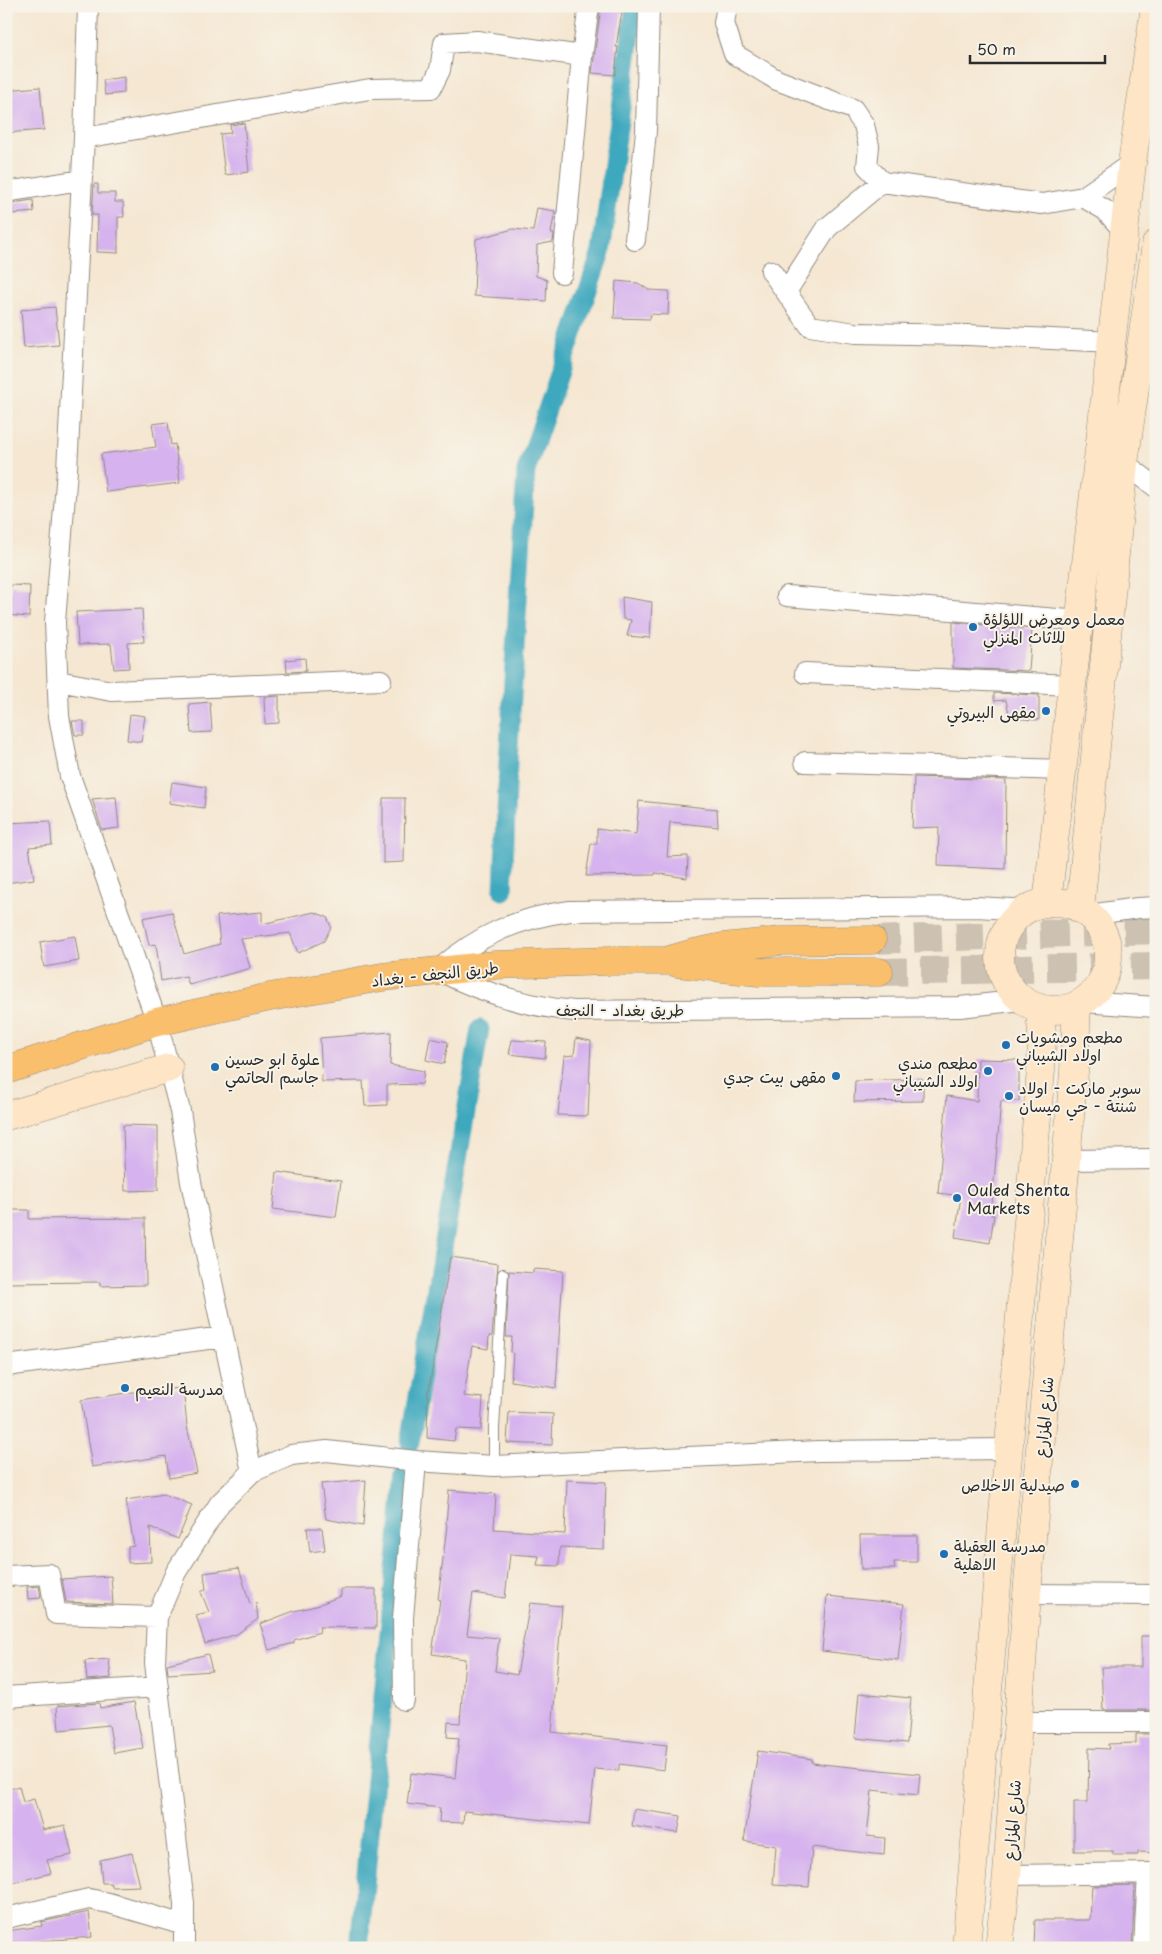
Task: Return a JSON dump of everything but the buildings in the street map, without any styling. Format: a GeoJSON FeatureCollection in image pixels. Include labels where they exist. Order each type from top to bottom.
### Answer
{"type":"FeatureCollection","features":[{"type":"Feature","properties":{"kind":"main road","name":"طريق النجف - بغداد"},"geometry":{"type":"LineString","coordinates":[[6,1070],[157,1022],[326,986],[438,970],[552,962],[666,962],[694,953],[781,940],[872,940]]}},
{"type":"Feature","properties":{"kind":"main road"},"geometry":{"type":"LineString","coordinates":[[666,962],[759,972],[880,972]]}},
{"type":"Feature","properties":{"kind":"street"},"geometry":{"type":"LineString","coordinates":[[88,6],[84,138],[67,470],[55,622],[59,716],[70,776],[157,1022],[180,1111],[190,1182],[252,1472]]}},
{"type":"Feature","properties":{"kind":"street"},"geometry":{"type":"LineString","coordinates":[[562,273],[582,56],[589,6]]}},
{"type":"Feature","properties":{"kind":"street"},"geometry":{"type":"LineString","coordinates":[[635,240],[646,131],[649,6]]}},
{"type":"Feature","properties":{"kind":"street"},"geometry":{"type":"LineString","coordinates":[[727,6],[724,23],[734,54],[777,80],[853,109],[864,125],[868,146],[868,166],[882,182],[1042,204],[1083,197],[1132,163]]}},
{"type":"Feature","properties":{"kind":"street"},"geometry":{"type":"LineString","coordinates":[[1156,6],[1132,163],[1063,770],[1036,907],[1009,927],[1004,937],[1001,954],[1003,971],[1007,982],[1031,1004],[1058,1010],[1080,1004],[1156,1007]]}},
{"type":"Feature","properties":{"kind":"street"},"geometry":{"type":"LineString","coordinates":[[84,138],[370,89],[431,88],[440,70],[444,43],[477,41],[582,56]]}},
{"type":"Feature","properties":{"kind":"street"},"geometry":{"type":"LineString","coordinates":[[6,192],[81,180]]}},
{"type":"Feature","properties":{"kind":"street"},"geometry":{"type":"LineString","coordinates":[[786,292],[827,228],[882,182]]}},
{"type":"Feature","properties":{"kind":"street"},"geometry":{"type":"LineString","coordinates":[[1083,197],[1105,210],[1124,231]]}},
{"type":"Feature","properties":{"kind":"street"},"geometry":{"type":"LineString","coordinates":[[1084,912],[1124,463],[1156,244]]}},
{"type":"Feature","properties":{"kind":"street"},"geometry":{"type":"LineString","coordinates":[[771,271],[810,326],[819,328],[855,333],[968,335],[1113,342]]}},
{"type":"Feature","properties":{"kind":"street"},"geometry":{"type":"LineString","coordinates":[[1124,463],[1156,487]]}},
{"type":"Feature","properties":{"kind":"street"},"geometry":{"type":"LineString","coordinates":[[787,596],[1081,621]]}},
{"type":"Feature","properties":{"kind":"street"},"geometry":{"type":"LineString","coordinates":[[805,673],[1072,685]]}},
{"type":"Feature","properties":{"kind":"street"},"geometry":{"type":"LineString","coordinates":[[58,681],[112,691],[381,680]]}},
{"type":"Feature","properties":{"kind":"street"},"geometry":{"type":"LineString","coordinates":[[805,762],[1063,770]]}},
{"type":"Feature","properties":{"kind":"street"},"geometry":{"type":"LineString","coordinates":[[438,970],[457,954],[499,929],[522,920],[570,911],[1036,907],[1069,904],[1084,912],[1103,933],[1107,944],[1108,960],[1104,977],[1099,986],[1080,1004]]}},
{"type":"Feature","properties":{"kind":"street"},"geometry":{"type":"LineString","coordinates":[[1084,912],[1156,907]]}},
{"type":"Feature","properties":{"kind":"street","name":"طريق بغداد - النجف"},"geometry":{"type":"LineString","coordinates":[[438,970],[481,991],[504,998],[550,1009],[574,1011],[1031,1004]]}},
{"type":"Feature","properties":{"kind":"street","name":"شارع المزارع"},"geometry":{"type":"LineString","coordinates":[[966,1948],[1041,1070],[1042,1035],[1031,1004]]}},
{"type":"Feature","properties":{"kind":"street","name":"شارع المزارع"},"geometry":{"type":"LineString","coordinates":[[1000,1948],[1027,1594],[1080,1004]]}},
{"type":"Feature","properties":{"kind":"street"},"geometry":{"type":"LineString","coordinates":[[6,1116],[169,1068]]}},
{"type":"Feature","properties":{"kind":"street"},"geometry":{"type":"LineString","coordinates":[[1066,1160],[1156,1159]]}},
{"type":"Feature","properties":{"kind":"street"},"geometry":{"type":"LineString","coordinates":[[6,1366],[223,1337]]}},
{"type":"Feature","properties":{"kind":"street"},"geometry":{"type":"LineString","coordinates":[[184,1948],[184,1903],[155,1663],[157,1617],[176,1572],[220,1504],[252,1472],[291,1455],[328,1451],[416,1461],[494,1466],[819,1452],[1008,1449]]}},
{"type":"Feature","properties":{"kind":"street"},"geometry":{"type":"LineString","coordinates":[[404,1700],[403,1618],[416,1461]]}},
{"type":"Feature","properties":{"kind":"street"},"geometry":{"type":"LineString","coordinates":[[6,1576],[49,1574],[56,1614],[157,1617]]}},
{"type":"Feature","properties":{"kind":"street"},"geometry":{"type":"LineString","coordinates":[[1027,1594],[1156,1595]]}},
{"type":"Feature","properties":{"kind":"street"},"geometry":{"type":"LineString","coordinates":[[6,1697],[158,1687]]}},
{"type":"Feature","properties":{"kind":"street"},"geometry":{"type":"LineString","coordinates":[[1018,1722],[1156,1722]]}},
{"type":"Feature","properties":{"kind":"street"},"geometry":{"type":"LineString","coordinates":[[981,1781],[986,1787],[993,1790],[1001,1790],[1008,1787],[1013,1781]]}},
{"type":"Feature","properties":{"kind":"street"},"geometry":{"type":"LineString","coordinates":[[976,1835],[981,1828],[989,1825],[997,1825],[1004,1828],[1010,1834]]}},
{"type":"Feature","properties":{"kind":"street"},"geometry":{"type":"LineString","coordinates":[[1007,1874],[1152,1873],[1144,1948]]}},
{"type":"Feature","properties":{"kind":"street"},"geometry":{"type":"LineString","coordinates":[[6,1918],[89,1899],[184,1925]]}},
{"type":"Feature","properties":{"kind":"lane"},"geometry":{"type":"LineString","coordinates":[[494,1466],[494,1428],[503,1274]]}},
{"type":"Feature","properties":{"kind":"waterway"},"geometry":{"type":"LineString","coordinates":[[503,891],[508,762],[526,471],[601,252],[635,6]]}},
{"type":"Feature","properties":{"kind":"waterway"},"geometry":{"type":"LineString","coordinates":[[410,1443],[480,1029]]}},
{"type":"Feature","properties":{"kind":"waterway"},"geometry":{"type":"LineString","coordinates":[[359,1948],[404,1475]]}},
{"type":"Feature","properties":{"kind":"tunnel"},"geometry":{"type":"LineString","coordinates":[[872,940],[1156,930]]}},
{"type":"Feature","properties":{"kind":"tunnel"},"geometry":{"type":"LineString","coordinates":[[879,972],[1156,966]]}},
{"type":"Feature","properties":{"kind":"place","name":"معمل ومعرض اللؤلؤة للاثاث المنزلي"},"geometry":{"type":"Point","coordinates":[973,627]}},
{"type":"Feature","properties":{"kind":"place","name":"مقهى البيروتي"},"geometry":{"type":"Point","coordinates":[1046,711]}},
{"type":"Feature","properties":{"kind":"place","name":"مطعم ومشويات اولاد الشيباني"},"geometry":{"type":"Point","coordinates":[1006,1045]}},
{"type":"Feature","properties":{"kind":"place","name":"علوة ابو حسين جاسم الحاتمي"},"geometry":{"type":"Point","coordinates":[215,1067]}},
{"type":"Feature","properties":{"kind":"place","name":"مطعم مندي اولاد الشيباني"},"geometry":{"type":"Point","coordinates":[988,1071]}},
{"type":"Feature","properties":{"kind":"place","name":"مقهى بيت جدي"},"geometry":{"type":"Point","coordinates":[836,1076]}},
{"type":"Feature","properties":{"kind":"place","name":"سوبر ماركت - اولاد شنتة - حي ميسان"},"geometry":{"type":"Point","coordinates":[1009,1096]}},
{"type":"Feature","properties":{"kind":"place","name":"Ouled Shenta Markets"},"geometry":{"type":"Point","coordinates":[957,1198]}},
{"type":"Feature","properties":{"kind":"place","name":"مدرسة النعيم"},"geometry":{"type":"Point","coordinates":[125,1388]}},
{"type":"Feature","properties":{"kind":"place","name":"صيدلية الاخلاص"},"geometry":{"type":"Point","coordinates":[1075,1484]}},
{"type":"Feature","properties":{"kind":"place","name":"مدرسة العقيلة الاهلية"},"geometry":{"type":"Point","coordinates":[944,1554]}}]}
